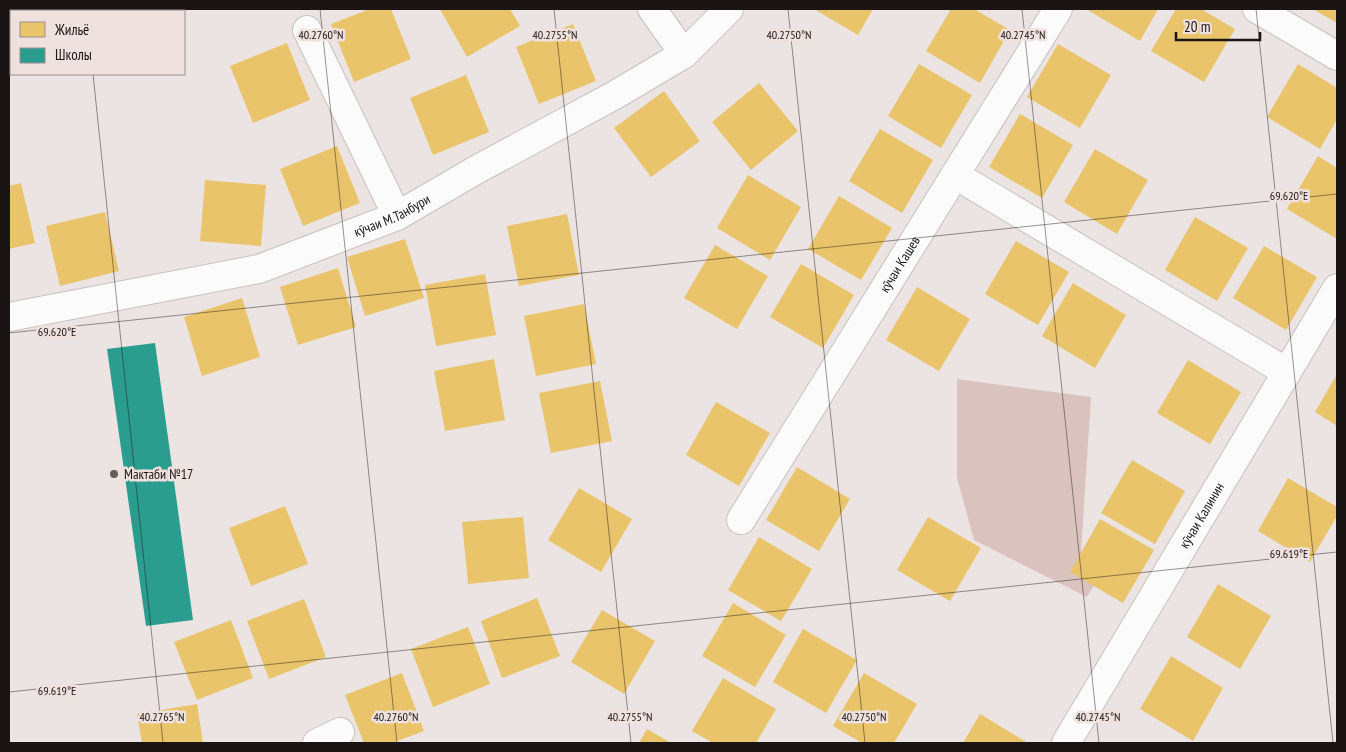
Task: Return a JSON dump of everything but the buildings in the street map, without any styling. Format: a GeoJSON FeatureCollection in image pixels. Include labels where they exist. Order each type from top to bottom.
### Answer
{"type":"FeatureCollection","features":[{"type":"Feature","properties":{"kind":"street"},"geometry":{"type":"LineString","coordinates":[[652,9],[684,54]]}},
{"type":"Feature","properties":{"kind":"street","name":"кӯчаи М.Танбури"},"geometry":{"type":"LineString","coordinates":[[9,317],[259,269],[397,216],[476,170],[615,95],[684,54],[729,9]]}},
{"type":"Feature","properties":{"kind":"street","name":"кӯчаи Кашев"},"geometry":{"type":"LineString","coordinates":[[740,520],[1058,9]]}},
{"type":"Feature","properties":{"kind":"street"},"geometry":{"type":"LineString","coordinates":[[1257,9],[1337,56]]}},
{"type":"Feature","properties":{"kind":"street"},"geometry":{"type":"LineString","coordinates":[[307,30],[397,216]]}},
{"type":"Feature","properties":{"kind":"street"},"geometry":{"type":"LineString","coordinates":[[955,175],[1287,372]]}},
{"type":"Feature","properties":{"kind":"street","name":"кӯчаи Калинин"},"geometry":{"type":"LineString","coordinates":[[1066,743],[1337,288]]}},
{"type":"Feature","properties":{"kind":"shaded area"},"geometry":{"type":"Polygon","coordinates":[[[957,379],[1091,397],[1081,552],[1106,565],[1087,597],[974,540],[957,478],[957,379]]]}},
{"type":"Feature","properties":{"kind":"place","name":"Мактаби №17"},"geometry":{"type":"Point","coordinates":[114,474]}}]}
